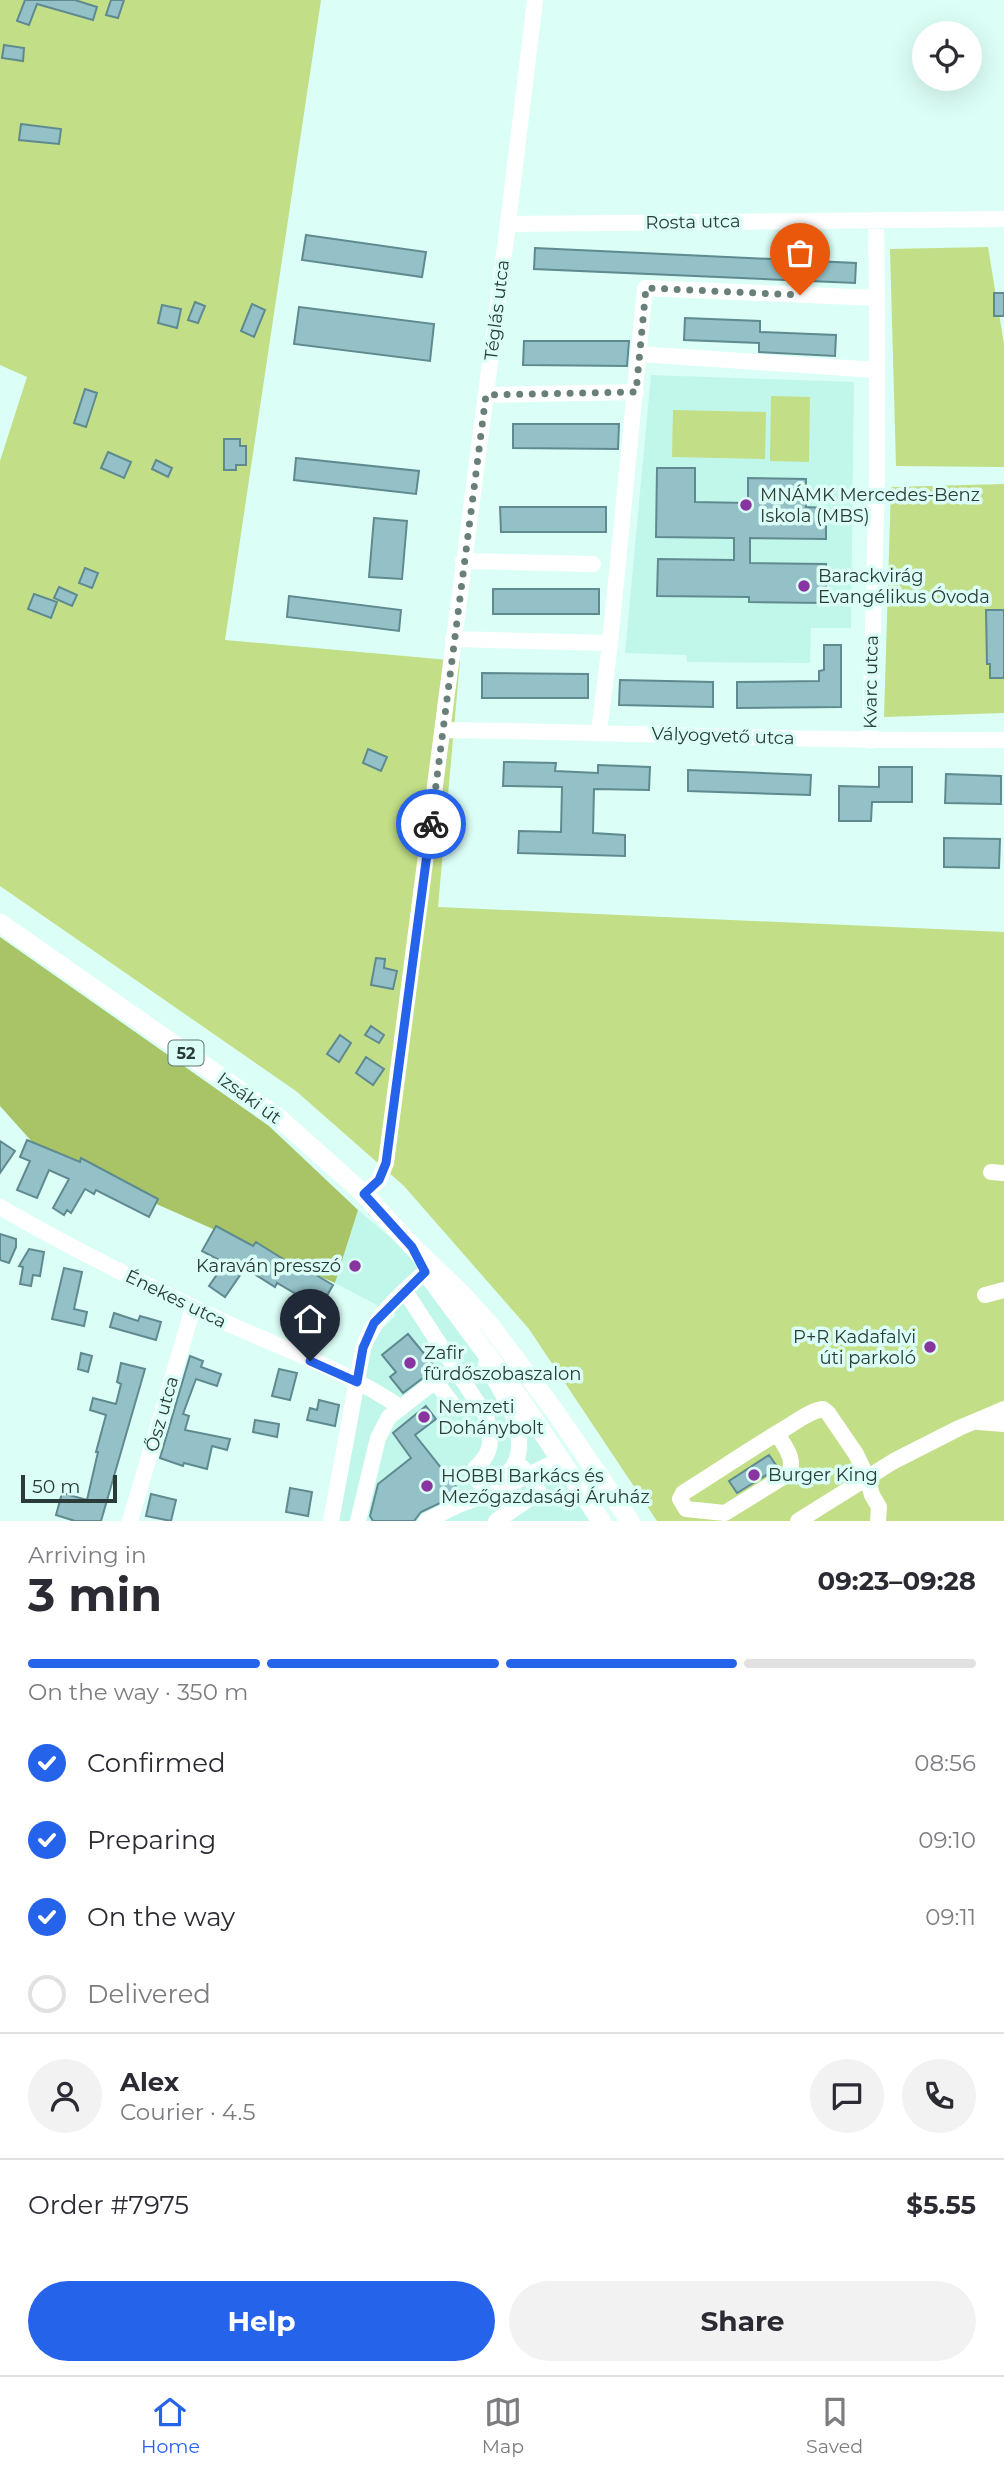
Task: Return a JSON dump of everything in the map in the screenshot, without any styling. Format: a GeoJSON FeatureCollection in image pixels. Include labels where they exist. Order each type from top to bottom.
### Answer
{"type":"FeatureCollection","features":[{"type":"Feature","properties":{"kind":"main road","name":"Izsáki út"},"geometry":{"type":"LineString","coordinates":[[0,923],[279,1118],[364,1194],[412,1247],[463,1295],[489,1324],[554,1410],[629,1521]]}},
{"type":"Feature","properties":{"kind":"main road","name":"Izsáki út"},"geometry":{"type":"LineString","coordinates":[[412,1247],[425,1272],[465,1323],[601,1521]]}},
{"type":"Feature","properties":{"kind":"street","name":"Téglás utca"},"geometry":{"type":"LineString","coordinates":[[364,1194],[379,1180],[386,1163],[508,223],[534,0]]}},
{"type":"Feature","properties":{"kind":"street","name":"Rosta utca"},"geometry":{"type":"LineString","coordinates":[[508,223],[1004,219]]}},
{"type":"Feature","properties":{"kind":"street","name":"Kvarc utca"},"geometry":{"type":"LineString","coordinates":[[870,741],[877,476],[876,220]]}},
{"type":"Feature","properties":{"kind":"street"},"geometry":{"type":"LineString","coordinates":[[599,732],[646,288],[877,298]]}},
{"type":"Feature","properties":{"kind":"street"},"geometry":{"type":"LineString","coordinates":[[640,354],[876,370]]}},
{"type":"Feature","properties":{"kind":"street"},"geometry":{"type":"LineString","coordinates":[[486,395],[636,392]]}},
{"type":"Feature","properties":{"kind":"street"},"geometry":{"type":"LineString","coordinates":[[463,561],[593,564]]}},
{"type":"Feature","properties":{"kind":"street"},"geometry":{"type":"LineString","coordinates":[[453,639],[610,643]]}},
{"type":"Feature","properties":{"kind":"street","name":"Vályogvető utca"},"geometry":{"type":"LineString","coordinates":[[443,730],[870,741],[1004,740]]}},
{"type":"Feature","properties":{"kind":"street","name":"Énekes utca"},"geometry":{"type":"LineString","coordinates":[[0,1208],[70,1247],[193,1308],[357,1382],[401,1408]]}},
{"type":"Feature","properties":{"kind":"street"},"geometry":{"type":"LineString","coordinates":[[331,1521],[368,1334],[374,1323],[425,1272]]}},
{"type":"Feature","properties":{"kind":"street"},"geometry":{"type":"LineString","coordinates":[[985,1295],[1004,1290]]}},
{"type":"Feature","properties":{"kind":"street"},"geometry":{"type":"LineString","coordinates":[[405,1291],[485,1416],[491,1433],[488,1451],[475,1467],[473,1474],[481,1486],[492,1493],[503,1517],[538,1492],[518,1454]]}},
{"type":"Feature","properties":{"kind":"street","name":"Ősz utca"},"geometry":{"type":"LineString","coordinates":[[130,1521],[193,1308]]}},
{"type":"Feature","properties":{"kind":"street"},"geometry":{"type":"LineString","coordinates":[[465,1323],[516,1424],[518,1454],[514,1465],[492,1493]]}},
{"type":"Feature","properties":{"kind":"street"},"geometry":{"type":"LineString","coordinates":[[358,1521],[378,1438],[389,1417],[435,1381],[456,1369]]}},
{"type":"Feature","properties":{"kind":"street"},"geometry":{"type":"LineString","coordinates":[[435,1381],[451,1402]]}},
{"type":"Feature","properties":{"kind":"street"},"geometry":{"type":"LineString","coordinates":[[776,1433],[791,1459],[792,1468],[789,1474],[721,1514],[686,1509],[680,1499],[683,1493],[776,1433],[816,1410],[823,1409],[856,1454],[879,1507],[878,1521]]}},
{"type":"Feature","properties":{"kind":"street"},"geometry":{"type":"LineString","coordinates":[[798,1521],[867,1477],[937,1438],[975,1422],[1001,1415]]}},
{"type":"Feature","properties":{"kind":"street"},"geometry":{"type":"LineString","coordinates":[[426,1521],[549,1465],[565,1465]]}},
{"type":"Feature","properties":{"kind":"shaded area","name":"MNÁMK Mercedes-Benz Iskola (MBS)"},"geometry":{"type":"Polygon","coordinates":[[[651,375],[854,382],[851,628],[811,628],[810,663],[687,662],[686,655],[625,653],[651,375]]]}},
{"type":"Feature","properties":{"kind":"shaded area"},"geometry":{"type":"Polygon","coordinates":[[[358,1210],[404,1249],[591,1521],[339,1521],[370,1350],[381,1330],[396,1315],[335,1283],[358,1210]]]}},
{"type":"Feature","properties":{"kind":"green space"},"geometry":{"type":"Polygon","coordinates":[[[0,0],[321,0],[225,640],[460,661],[438,907],[1004,932],[1004,1521],[657,1521],[529,1329],[404,1186],[296,1091],[0,886],[0,461],[27,377],[0,365],[0,0]]]}},
{"type":"Feature","properties":{"kind":"green space"},"geometry":{"type":"Polygon","coordinates":[[[988,247],[1004,344],[1004,467],[896,466],[890,249],[988,247]]]}},
{"type":"Feature","properties":{"kind":"green space"},"geometry":{"type":"Polygon","coordinates":[[[771,396],[810,397],[809,462],[770,461],[771,396]]]}},
{"type":"Feature","properties":{"kind":"green space"},"geometry":{"type":"Polygon","coordinates":[[[673,410],[766,412],[765,459],[672,457],[673,410]]]}},
{"type":"Feature","properties":{"kind":"green space"},"geometry":{"type":"Polygon","coordinates":[[[1004,484],[1004,713],[884,717],[891,487],[1004,484]]]}},
{"type":"Feature","properties":{"kind":"green space"},"geometry":{"type":"Polygon","coordinates":[[[0,937],[269,1126],[358,1210],[335,1283],[43,1154],[0,1106],[0,937]]]}},
{"type":"Feature","properties":{"kind":"building"},"geometry":{"type":"Polygon","coordinates":[[[25,0],[75,0],[97,7],[93,20],[37,4],[29,25],[17,21],[25,0]]]}},
{"type":"Feature","properties":{"kind":"building"},"geometry":{"type":"Polygon","coordinates":[[[111,0],[124,0],[118,18],[106,15],[111,0]]]}},
{"type":"Feature","properties":{"kind":"building"},"geometry":{"type":"Polygon","coordinates":[[[4,45],[24,48],[23,61],[2,58],[4,45]]]}},
{"type":"Feature","properties":{"kind":"building"},"geometry":{"type":"Polygon","coordinates":[[[21,124],[61,129],[59,144],[19,140],[21,124]]]}},
{"type":"Feature","properties":{"kind":"building"},"geometry":{"type":"Polygon","coordinates":[[[306,235],[426,252],[422,277],[302,260],[306,235]]]}},
{"type":"Feature","properties":{"kind":"building"},"geometry":{"type":"Polygon","coordinates":[[[535,248],[856,263],[855,283],[534,269],[535,248]]]}},
{"type":"Feature","properties":{"kind":"building"},"geometry":{"type":"Polygon","coordinates":[[[994,293],[1004,293],[1004,316],[994,316],[994,293]]]}},
{"type":"Feature","properties":{"kind":"building"},"geometry":{"type":"Polygon","coordinates":[[[195,302],[205,306],[198,323],[188,320],[195,302]]]}},
{"type":"Feature","properties":{"kind":"building"},"geometry":{"type":"Polygon","coordinates":[[[252,304],[265,310],[254,337],[241,331],[252,304]]]}},
{"type":"Feature","properties":{"kind":"building"},"geometry":{"type":"Polygon","coordinates":[[[162,305],[181,309],[177,328],[158,323],[162,305]]]}},
{"type":"Feature","properties":{"kind":"building"},"geometry":{"type":"Polygon","coordinates":[[[299,307],[434,324],[430,361],[294,344],[299,307]]]}},
{"type":"Feature","properties":{"kind":"building"},"geometry":{"type":"Polygon","coordinates":[[[685,318],[760,321],[760,332],[836,335],[835,356],[759,352],[759,343],[684,340],[685,318]]]}},
{"type":"Feature","properties":{"kind":"building"},"geometry":{"type":"Polygon","coordinates":[[[524,341],[629,341],[627,366],[523,365],[524,341]]]}},
{"type":"Feature","properties":{"kind":"building"},"geometry":{"type":"Polygon","coordinates":[[[85,389],[97,393],[86,427],[74,423],[85,389]]]}},
{"type":"Feature","properties":{"kind":"building"},"geometry":{"type":"Polygon","coordinates":[[[513,424],[619,424],[618,449],[513,448],[513,424]]]}},
{"type":"Feature","properties":{"kind":"building"},"geometry":{"type":"Polygon","coordinates":[[[224,439],[240,439],[240,446],[246,446],[246,465],[236,465],[236,470],[224,470],[224,439]]]}},
{"type":"Feature","properties":{"kind":"building"},"geometry":{"type":"Polygon","coordinates":[[[108,452],[131,462],[124,478],[101,468],[108,452]]]}},
{"type":"Feature","properties":{"kind":"building"},"geometry":{"type":"Polygon","coordinates":[[[296,458],[419,471],[416,494],[294,480],[296,458]]]}},
{"type":"Feature","properties":{"kind":"building"},"geometry":{"type":"Polygon","coordinates":[[[156,460],[172,468],[168,477],[152,469],[156,460]]]}},
{"type":"Feature","properties":{"kind":"building"},"geometry":{"type":"Polygon","coordinates":[[[657,468],[695,468],[695,502],[748,503],[748,478],[806,479],[806,507],[826,508],[826,539],[750,538],[750,563],[826,564],[826,603],[749,602],[749,597],[657,596],[658,559],[734,560],[734,538],[656,537],[657,468]]]}},
{"type":"Feature","properties":{"kind":"building"},"geometry":{"type":"Polygon","coordinates":[[[500,507],[606,507],[606,532],[501,532],[500,507]]]}},
{"type":"Feature","properties":{"kind":"building"},"geometry":{"type":"Polygon","coordinates":[[[374,518],[407,521],[402,579],[369,577],[374,518]]]}},
{"type":"Feature","properties":{"kind":"building"},"geometry":{"type":"Polygon","coordinates":[[[85,568],[98,573],[92,588],[79,583],[85,568]]]}},
{"type":"Feature","properties":{"kind":"building"},"geometry":{"type":"Polygon","coordinates":[[[59,587],[77,595],[72,606],[54,598],[59,587]]]}},
{"type":"Feature","properties":{"kind":"building"},"geometry":{"type":"Polygon","coordinates":[[[493,589],[599,589],[599,614],[493,614],[493,589]]]}},
{"type":"Feature","properties":{"kind":"building"},"geometry":{"type":"Polygon","coordinates":[[[34,594],[57,602],[51,618],[28,609],[34,594]]]}},
{"type":"Feature","properties":{"kind":"building"},"geometry":{"type":"Polygon","coordinates":[[[289,596],[401,610],[399,631],[287,617],[289,596]]]}},
{"type":"Feature","properties":{"kind":"building"},"geometry":{"type":"Polygon","coordinates":[[[986,610],[1004,610],[1004,678],[990,678],[990,664],[987,664],[986,610]]]}},
{"type":"Feature","properties":{"kind":"building"},"geometry":{"type":"Polygon","coordinates":[[[824,645],[841,645],[841,707],[737,708],[737,682],[819,681],[819,671],[824,670],[824,645]]]}},
{"type":"Feature","properties":{"kind":"building"},"geometry":{"type":"Polygon","coordinates":[[[482,673],[588,674],[588,698],[482,698],[482,673]]]}},
{"type":"Feature","properties":{"kind":"building"},"geometry":{"type":"Polygon","coordinates":[[[620,680],[713,682],[713,707],[619,705],[620,680]]]}},
{"type":"Feature","properties":{"kind":"building"},"geometry":{"type":"Polygon","coordinates":[[[368,749],[387,757],[381,771],[363,763],[368,749]]]}},
{"type":"Feature","properties":{"kind":"building"},"geometry":{"type":"Polygon","coordinates":[[[504,762],[556,763],[555,771],[598,773],[598,765],[650,767],[649,790],[594,789],[593,833],[625,835],[625,856],[518,853],[519,831],[561,832],[562,787],[503,786],[504,762]]]}},
{"type":"Feature","properties":{"kind":"building"},"geometry":{"type":"Polygon","coordinates":[[[879,767],[912,767],[912,802],[872,802],[871,821],[839,821],[839,786],[879,787],[879,767]]]}},
{"type":"Feature","properties":{"kind":"building"},"geometry":{"type":"Polygon","coordinates":[[[688,770],[811,775],[810,795],[688,791],[688,770]]]}},
{"type":"Feature","properties":{"kind":"building"},"geometry":{"type":"Polygon","coordinates":[[[946,774],[1001,776],[1001,804],[945,803],[946,774]]]}},
{"type":"Feature","properties":{"kind":"building"},"geometry":{"type":"Polygon","coordinates":[[[944,838],[1000,839],[999,868],[944,867],[944,838]]]}},
{"type":"Feature","properties":{"kind":"building"},"geometry":{"type":"Polygon","coordinates":[[[376,958],[385,959],[384,968],[397,971],[393,989],[371,985],[376,958]]]}},
{"type":"Feature","properties":{"kind":"building"},"geometry":{"type":"Polygon","coordinates":[[[371,1026],[384,1035],[379,1043],[365,1035],[371,1026]]]}},
{"type":"Feature","properties":{"kind":"building"},"geometry":{"type":"Polygon","coordinates":[[[340,1035],[351,1043],[339,1062],[327,1054],[340,1035]]]}},
{"type":"Feature","properties":{"kind":"building"},"geometry":{"type":"Polygon","coordinates":[[[366,1057],[384,1069],[373,1085],[356,1073],[366,1057]]]}},
{"type":"Feature","properties":{"kind":"building"},"geometry":{"type":"Polygon","coordinates":[[[27,1140],[80,1162],[81,1158],[158,1199],[149,1217],[96,1190],[94,1194],[85,1189],[71,1213],[67,1210],[64,1215],[53,1208],[69,1179],[49,1170],[37,1198],[17,1190],[30,1161],[20,1157],[27,1140]]]}},
{"type":"Feature","properties":{"kind":"building"},"geometry":{"type":"Polygon","coordinates":[[[0,1141],[15,1151],[0,1173],[0,1141]]]}},
{"type":"Feature","properties":{"kind":"building"},"geometry":{"type":"Polygon","coordinates":[[[216,1226],[253,1246],[256,1242],[304,1272],[306,1269],[333,1285],[320,1308],[277,1283],[275,1287],[245,1268],[225,1297],[209,1286],[225,1263],[202,1251],[216,1226]]]}},
{"type":"Feature","properties":{"kind":"building"},"geometry":{"type":"Polygon","coordinates":[[[0,1234],[16,1239],[16,1247],[9,1263],[0,1260],[0,1234]]]}},
{"type":"Feature","properties":{"kind":"building"},"geometry":{"type":"Polygon","coordinates":[[[29,1249],[44,1252],[40,1276],[33,1275],[31,1286],[20,1284],[23,1267],[19,1266],[29,1249]]]}},
{"type":"Feature","properties":{"kind":"building"},"geometry":{"type":"Polygon","coordinates":[[[64,1268],[82,1272],[74,1309],[87,1312],[84,1326],[52,1319],[64,1268]]]}},
{"type":"Feature","properties":{"kind":"building"},"geometry":{"type":"Polygon","coordinates":[[[114,1313],[138,1321],[140,1316],[161,1322],[156,1340],[110,1327],[114,1313]]]}},
{"type":"Feature","properties":{"kind":"building","name":"Zafir fürdőszobaszalon"},"geometry":{"type":"Polygon","coordinates":[[[408,1334],[436,1368],[403,1393],[390,1377],[396,1372],[382,1355],[408,1334]]]}},
{"type":"Feature","properties":{"kind":"building"},"geometry":{"type":"Polygon","coordinates":[[[81,1353],[92,1356],[88,1372],[78,1369],[81,1353]]]}},
{"type":"Feature","properties":{"kind":"building"},"geometry":{"type":"Polygon","coordinates":[[[190,1356],[203,1361],[201,1367],[221,1374],[217,1386],[196,1379],[183,1414],[189,1416],[185,1430],[230,1439],[227,1450],[212,1446],[207,1469],[184,1463],[183,1466],[160,1458],[190,1356]]]}},
{"type":"Feature","properties":{"kind":"building"},"geometry":{"type":"Polygon","coordinates":[[[121,1363],[145,1369],[101,1521],[75,1521],[56,1515],[62,1493],[87,1500],[106,1415],[90,1410],[93,1398],[116,1404],[121,1384],[117,1382],[121,1363]]]}},
{"type":"Feature","properties":{"kind":"building"},"geometry":{"type":"Polygon","coordinates":[[[279,1369],[297,1373],[290,1400],[272,1396],[279,1369]]]}},
{"type":"Feature","properties":{"kind":"building"},"geometry":{"type":"Polygon","coordinates":[[[319,1400],[339,1405],[335,1426],[307,1420],[310,1408],[317,1410],[319,1400]]]}},
{"type":"Feature","properties":{"kind":"building"},"geometry":{"type":"Polygon","coordinates":[[[426,1406],[436,1419],[415,1435],[461,1493],[421,1512],[414,1521],[373,1521],[370,1516],[378,1484],[411,1458],[393,1433],[426,1406]]]}},
{"type":"Feature","properties":{"kind":"building"},"geometry":{"type":"Polygon","coordinates":[[[255,1420],[279,1424],[277,1437],[253,1432],[255,1420]]]}},
{"type":"Feature","properties":{"kind":"building","name":"Burger King"},"geometry":{"type":"Polygon","coordinates":[[[769,1455],[778,1468],[737,1493],[729,1481],[769,1455]]]}},
{"type":"Feature","properties":{"kind":"building"},"geometry":{"type":"Polygon","coordinates":[[[290,1488],[312,1492],[308,1516],[286,1512],[290,1488]]]}},
{"type":"Feature","properties":{"kind":"building"},"geometry":{"type":"Polygon","coordinates":[[[151,1494],[176,1500],[171,1521],[146,1516],[151,1494]]]}},
{"type":"Feature","properties":{"kind":"way so far"},"geometry":{"type":"LineString","coordinates":[[431,824],[486,395],[636,392],[646,288],[800,295]]}},
{"type":"Feature","properties":{"kind":"place","name":"MNÁMK Mercedes-Benz Iskola (MBS)"},"geometry":{"type":"Point","coordinates":[746,505]}},
{"type":"Feature","properties":{"kind":"place","name":"Barackvirág Evangélikus Óvoda"},"geometry":{"type":"Point","coordinates":[804,586]}},
{"type":"Feature","properties":{"kind":"place","name":"Karaván presszó"},"geometry":{"type":"Point","coordinates":[355,1266]}},
{"type":"Feature","properties":{"kind":"place","name":"P+R Kadafalvi úti parkoló"},"geometry":{"type":"Point","coordinates":[930,1347]}},
{"type":"Feature","properties":{"kind":"place","name":"Zafir fürdőszobaszalon"},"geometry":{"type":"Point","coordinates":[410,1363]}},
{"type":"Feature","properties":{"kind":"place","name":"Nemzeti Dohánybolt"},"geometry":{"type":"Point","coordinates":[424,1417]}},
{"type":"Feature","properties":{"kind":"place","name":"Burger King"},"geometry":{"type":"Point","coordinates":[754,1475]}},
{"type":"Feature","properties":{"kind":"place","name":"HOBBI Barkács és Mezőgazdasági Áruház"},"geometry":{"type":"Point","coordinates":[427,1486]}},
{"type":"Feature","properties":{"kind":"route"},"geometry":{"type":"LineString","coordinates":[[310,1361],[357,1382],[363,1348],[374,1323],[425,1272],[412,1247],[364,1194],[379,1180],[386,1163],[431,824]]}}]}
